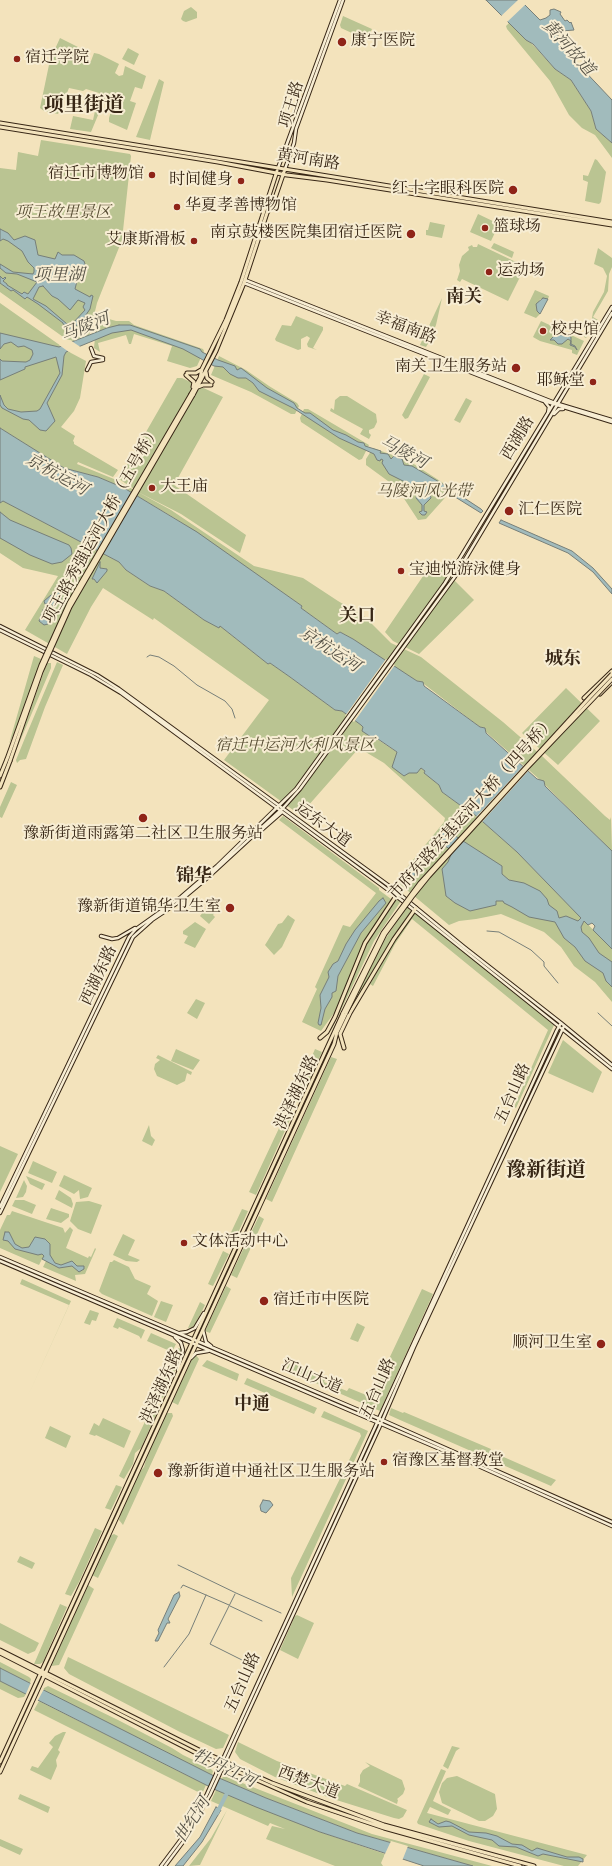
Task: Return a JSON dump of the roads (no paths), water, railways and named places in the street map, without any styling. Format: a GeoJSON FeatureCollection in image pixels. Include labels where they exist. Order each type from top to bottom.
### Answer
{"type":"FeatureCollection","features":[{"type":"Feature","properties":{"kind":"main road","name":"项王路"},"geometry":{"type":"LineString","coordinates":[[192,394],[243,281],[276,173],[341,0]]}},
{"type":"Feature","properties":{"kind":"main road","name":"项王路"},"geometry":{"type":"LineString","coordinates":[[192,394],[206,369],[243,281],[267,213],[273,202],[294,143],[296,129],[341,0]]}},
{"type":"Feature","properties":{"kind":"main road","name":"黄河南路"},"geometry":{"type":"LineString","coordinates":[[0,123],[612,222]]}},
{"type":"Feature","properties":{"kind":"main road","name":"黄河南路"},"geometry":{"type":"LineString","coordinates":[[0,127],[283,175],[612,226]]}},
{"type":"Feature","properties":{"kind":"main road","name":"幸福南路"},"geometry":{"type":"LineString","coordinates":[[243,281],[542,399],[612,421]]}},
{"type":"Feature","properties":{"kind":"main road","name":"西湖路"},"geometry":{"type":"LineString","coordinates":[[562,394],[612,307]]}},
{"type":"Feature","properties":{"kind":"main road","name":"西湖路"},"geometry":{"type":"LineString","coordinates":[[289,801],[300,789],[448,586],[612,313]]}},
{"type":"Feature","properties":{"kind":"main road"},"geometry":{"type":"LineString","coordinates":[[87,370],[91,362],[103,359],[94,356],[90,348]]}},
{"type":"Feature","properties":{"kind":"main road"},"geometry":{"type":"LineString","coordinates":[[192,394],[194,382],[186,374],[198,373],[202,369]]}},
{"type":"Feature","properties":{"kind":"main road"},"geometry":{"type":"LineString","coordinates":[[192,394],[200,385],[212,383],[207,378],[206,369]]}},
{"type":"Feature","properties":{"kind":"main road","name":"项王路秀强运河大桥（五号桥）"},"geometry":{"type":"LineString","coordinates":[[9,760],[41,665],[69,603],[192,394]]}},
{"type":"Feature","properties":{"kind":"main road"},"geometry":{"type":"LineString","coordinates":[[542,399],[554,399],[562,394],[563,403],[569,408]]}},
{"type":"Feature","properties":{"kind":"main road"},"geometry":{"type":"LineString","coordinates":[[542,399],[548,404],[549,407],[546,421]]}},
{"type":"Feature","properties":{"kind":"main road"},"geometry":{"type":"LineString","coordinates":[[546,421],[559,409],[569,408]]}},
{"type":"Feature","properties":{"kind":"main road","name":"西湖路"},"geometry":{"type":"LineString","coordinates":[[286,799],[296,789],[445,583],[546,421]]}},
{"type":"Feature","properties":{"kind":"main road","name":"运东大道"},"geometry":{"type":"LineString","coordinates":[[0,626],[108,682],[283,808],[397,894],[612,1065]]}},
{"type":"Feature","properties":{"kind":"main road","name":"运东大道"},"geometry":{"type":"LineString","coordinates":[[0,630],[115,689],[281,812],[397,894]]}},
{"type":"Feature","properties":{"kind":"main road"},"geometry":{"type":"LineString","coordinates":[[584,698],[612,673]]}},
{"type":"Feature","properties":{"kind":"main road","name":"市府东路宏基运河大桥（四号桥）"},"geometry":{"type":"LineString","coordinates":[[345,1013],[380,938],[420,883],[612,673]]}},
{"type":"Feature","properties":{"kind":"main road"},"geometry":{"type":"LineString","coordinates":[[590,703],[612,681]]}},
{"type":"Feature","properties":{"kind":"main road","name":"市府东路宏基运河大桥（四号桥）"},"geometry":{"type":"LineString","coordinates":[[345,1013],[385,934],[412,897],[429,876],[527,768],[612,681]]}},
{"type":"Feature","properties":{"kind":"main road"},"geometry":{"type":"LineString","coordinates":[[0,776],[9,760]]}},
{"type":"Feature","properties":{"kind":"main road"},"geometry":{"type":"LineString","coordinates":[[0,787],[9,760]]}},
{"type":"Feature","properties":{"kind":"main road","name":"西湖东路"},"geometry":{"type":"LineString","coordinates":[[0,1207],[124,947],[133,932],[151,917],[174,902],[208,874],[286,799]]}},
{"type":"Feature","properties":{"kind":"main road","name":"西湖东路"},"geometry":{"type":"LineString","coordinates":[[0,1213],[131,940],[146,925],[176,904],[206,879],[281,812],[289,801]]}},
{"type":"Feature","properties":{"kind":"main road"},"geometry":{"type":"LineString","coordinates":[[320,1038],[327,1032],[333,1021],[365,943],[397,894]]}},
{"type":"Feature","properties":{"kind":"main road"},"geometry":{"type":"LineString","coordinates":[[344,1048],[340,1034],[350,1013],[394,939],[415,909]]}},
{"type":"Feature","properties":{"kind":"main road"},"geometry":{"type":"LineString","coordinates":[[101,936],[112,939],[118,938],[151,917]]}},
{"type":"Feature","properties":{"kind":"main road","name":"洪泽湖东路"},"geometry":{"type":"LineString","coordinates":[[0,1762],[192,1341],[345,1013]]}},
{"type":"Feature","properties":{"kind":"main road","name":"洪泽湖东路"},"geometry":{"type":"LineString","coordinates":[[0,1772],[334,1044],[345,1013]]}},
{"type":"Feature","properties":{"kind":"main road","name":"五台山路"},"geometry":{"type":"LineString","coordinates":[[223,1761],[382,1420],[414,1347],[512,1140],[562,1029],[561,1025]]}},
{"type":"Feature","properties":{"kind":"main road","name":"五台山路"},"geometry":{"type":"LineString","coordinates":[[208,1794],[378,1419],[561,1025]]}},
{"type":"Feature","properties":{"kind":"main road"},"geometry":{"type":"LineString","coordinates":[[562,1029],[612,1069]]}},
{"type":"Feature","properties":{"kind":"main road","name":"江山大道"},"geometry":{"type":"LineString","coordinates":[[0,1257],[177,1332],[210,1351],[377,1422],[612,1526]]}},
{"type":"Feature","properties":{"kind":"main road","name":"江山大道"},"geometry":{"type":"LineString","coordinates":[[0,1261],[162,1330],[192,1341]]}},
{"type":"Feature","properties":{"kind":"main road"},"geometry":{"type":"LineString","coordinates":[[177,1332],[187,1332],[195,1328],[207,1310]]}},
{"type":"Feature","properties":{"kind":"main road"},"geometry":{"type":"LineString","coordinates":[[204,1326],[203,1334],[206,1342],[220,1352]]}},
{"type":"Feature","properties":{"kind":"main road"},"geometry":{"type":"LineString","coordinates":[[162,1330],[179,1340],[183,1350],[175,1378]]}},
{"type":"Feature","properties":{"kind":"main road","name":"江山大道"},"geometry":{"type":"LineString","coordinates":[[196,1343],[382,1420],[612,1522]]}},
{"type":"Feature","properties":{"kind":"main road"},"geometry":{"type":"LineString","coordinates":[[177,1385],[192,1356],[202,1351],[210,1351]]}},
{"type":"Feature","properties":{"kind":"main road","name":"西楚大道"},"geometry":{"type":"LineString","coordinates":[[0,1650],[40,1672]]}},
{"type":"Feature","properties":{"kind":"main road","name":"西楚大道"},"geometry":{"type":"LineString","coordinates":[[0,1653],[223,1761],[304,1797],[363,1818],[534,1866]]}},
{"type":"Feature","properties":{"kind":"main road","name":"西楚大道"},"geometry":{"type":"LineString","coordinates":[[45,1674],[222,1765],[307,1802],[384,1828],[520,1866]]}},
{"type":"Feature","properties":{"kind":"main road"},"geometry":{"type":"LineString","coordinates":[[161,1866],[188,1830],[208,1794]]}},
{"type":"Feature","properties":{"kind":"main road"},"geometry":{"type":"LineString","coordinates":[[165,1866],[183,1842],[208,1794]]}},
{"type":"Feature","properties":{"kind":"water"},"geometry":{"type":"Polygon","coordinates":[[[486,0],[520,0],[540,20],[550,15],[550,10],[554,9],[561,12],[560,14],[565,21],[567,20],[570,23],[571,22],[574,30],[562,31],[558,35],[557,40],[612,100],[612,143],[596,129],[591,111],[571,80],[555,69],[533,44],[526,40],[486,0]]]}},
{"type":"Feature","properties":{"kind":"water","name":"项里湖"},"geometry":{"type":"Polygon","coordinates":[[[0,229],[8,233],[14,240],[25,236],[35,240],[38,255],[55,259],[58,252],[62,255],[74,255],[84,261],[87,270],[86,272],[79,273],[75,289],[90,297],[91,295],[93,296],[90,309],[81,322],[79,322],[80,323],[78,326],[76,325],[74,330],[72,329],[70,332],[68,330],[70,328],[38,304],[27,297],[25,299],[0,283],[0,276],[3,279],[5,277],[6,278],[3,281],[7,285],[22,294],[24,292],[28,294],[37,282],[17,274],[6,273],[0,268],[0,264],[13,272],[33,274],[34,272],[34,268],[28,262],[22,251],[8,241],[3,239],[0,241],[0,229]],[[43,286],[39,287],[33,299],[46,306],[67,324],[73,323],[85,310],[83,307],[85,303],[78,300],[70,310],[58,299],[52,296],[43,286]]]}},
{"type":"Feature","properties":{"kind":"water"},"geometry":{"type":"Polygon","coordinates":[[[543,298],[548,299],[540,314],[537,311],[536,304],[543,298]]]}},
{"type":"Feature","properties":{"kind":"water"},"geometry":{"type":"Polygon","coordinates":[[[119,325],[130,325],[200,349],[202,352],[218,360],[235,366],[237,370],[241,368],[267,388],[294,403],[297,408],[305,413],[310,413],[333,430],[358,442],[364,443],[365,446],[381,451],[380,453],[388,454],[391,459],[394,456],[402,459],[404,465],[412,466],[449,489],[447,491],[444,489],[434,488],[430,494],[431,498],[424,505],[424,511],[427,512],[425,515],[422,515],[419,512],[422,511],[422,505],[416,498],[417,494],[411,485],[389,474],[382,463],[383,460],[377,460],[374,454],[339,438],[293,408],[259,391],[253,383],[246,378],[238,378],[230,374],[223,367],[214,366],[183,349],[131,330],[112,333],[66,352],[64,356],[62,375],[47,403],[55,421],[46,431],[40,430],[29,420],[23,419],[2,408],[0,405],[0,395],[4,405],[8,409],[21,412],[37,411],[40,409],[60,373],[56,357],[25,367],[25,369],[0,380],[0,359],[2,361],[26,362],[30,360],[33,354],[32,350],[24,346],[18,347],[11,342],[4,344],[0,349],[0,333],[59,347],[107,328],[119,325]]]}},
{"type":"Feature","properties":{"kind":"water"},"geometry":{"type":"Polygon","coordinates":[[[553,329],[560,335],[565,334],[571,337],[571,341],[568,339],[562,344],[558,344],[554,340],[550,340],[555,335],[551,330],[553,329]]]}},
{"type":"Feature","properties":{"kind":"water","name":"京杭运河"},"geometry":{"type":"Polygon","coordinates":[[[0,428],[64,468],[98,477],[124,488],[197,532],[302,606],[301,608],[337,634],[340,632],[353,639],[417,681],[423,682],[424,686],[480,727],[485,728],[486,733],[537,779],[544,781],[545,786],[612,851],[612,949],[593,930],[595,926],[592,923],[588,925],[584,921],[581,927],[582,932],[589,938],[599,953],[612,962],[612,987],[606,981],[603,973],[585,961],[575,947],[564,938],[555,922],[529,917],[503,901],[496,901],[496,905],[470,911],[446,896],[442,869],[448,862],[452,852],[447,847],[436,846],[434,841],[440,832],[446,830],[502,866],[502,874],[509,880],[524,883],[540,891],[547,899],[549,905],[557,911],[559,918],[566,916],[578,921],[581,918],[517,852],[474,814],[442,792],[439,785],[424,773],[425,771],[421,768],[417,773],[409,773],[404,776],[392,767],[397,752],[375,737],[371,737],[362,731],[363,727],[361,725],[342,711],[335,710],[270,663],[268,664],[220,626],[219,628],[204,620],[164,591],[150,586],[126,570],[119,562],[3,501],[0,503],[0,428]]]}},
{"type":"Feature","properties":{"kind":"water"},"geometry":{"type":"Polygon","coordinates":[[[455,492],[483,511],[481,513],[452,495],[455,492]]]}},
{"type":"Feature","properties":{"kind":"water"},"geometry":{"type":"Polygon","coordinates":[[[0,512],[10,520],[69,545],[72,554],[62,562],[52,564],[30,555],[0,538],[0,512]]]}},
{"type":"Feature","properties":{"kind":"water"},"geometry":{"type":"Polygon","coordinates":[[[501,520],[572,551],[593,568],[612,589],[612,594],[593,572],[568,553],[499,523],[501,520]]]}},
{"type":"Feature","properties":{"kind":"water"},"geometry":{"type":"Polygon","coordinates":[[[100,562],[100,568],[107,569],[107,571],[97,583],[94,579],[92,579],[100,562]]]}},
{"type":"Feature","properties":{"kind":"water"},"geometry":{"type":"Polygon","coordinates":[[[57,590],[62,596],[61,599],[57,601],[54,607],[51,604],[45,604],[44,601],[51,595],[55,595],[57,590]]]}},
{"type":"Feature","properties":{"kind":"water"},"geometry":{"type":"Polygon","coordinates":[[[43,610],[51,614],[48,624],[44,625],[39,621],[43,610]]]}},
{"type":"Feature","properties":{"kind":"water"},"geometry":{"type":"Polygon","coordinates":[[[423,852],[425,854],[420,859],[423,861],[419,864],[414,876],[411,879],[407,877],[411,866],[423,852]]]}},
{"type":"Feature","properties":{"kind":"water"},"geometry":{"type":"Polygon","coordinates":[[[383,898],[386,903],[361,933],[338,976],[336,991],[332,993],[332,997],[325,1009],[321,1025],[319,1025],[318,1023],[321,1008],[320,995],[329,977],[328,972],[333,964],[338,961],[355,930],[383,898]]]}},
{"type":"Feature","properties":{"kind":"water"},"geometry":{"type":"Polygon","coordinates":[[[5,1232],[9,1232],[15,1244],[22,1248],[29,1247],[35,1237],[45,1239],[50,1244],[50,1255],[55,1263],[61,1265],[72,1261],[77,1266],[84,1266],[84,1269],[79,1272],[72,1266],[59,1268],[42,1259],[44,1256],[42,1254],[38,1255],[15,1249],[8,1241],[3,1240],[5,1232]]]}},
{"type":"Feature","properties":{"kind":"water"},"geometry":{"type":"Polygon","coordinates":[[[263,1500],[270,1501],[273,1505],[266,1513],[261,1511],[260,1506],[263,1500]]]}},
{"type":"Feature","properties":{"kind":"water"},"geometry":{"type":"Polygon","coordinates":[[[179,1592],[180,1596],[168,1619],[170,1623],[167,1623],[158,1641],[155,1641],[159,1633],[158,1630],[174,1595],[179,1592]]]}},
{"type":"Feature","properties":{"kind":"water"},"geometry":{"type":"Polygon","coordinates":[[[0,1668],[212,1775],[266,1798],[357,1833],[473,1866],[424,1866],[320,1832],[256,1807],[216,1790],[0,1681],[0,1668]]]}},
{"type":"Feature","properties":{"kind":"water"},"geometry":{"type":"Polygon","coordinates":[[[216,1807],[221,1810],[202,1842],[183,1866],[175,1866],[200,1837],[216,1807]]]}},
{"type":"Feature","properties":{"kind":"water"},"geometry":{"type":"Polygon","coordinates":[[[431,1819],[438,1824],[446,1821],[450,1822],[469,1832],[486,1833],[497,1836],[512,1844],[522,1845],[532,1851],[537,1848],[567,1857],[579,1857],[583,1859],[583,1862],[543,1854],[538,1856],[516,1847],[499,1846],[492,1840],[469,1835],[452,1826],[439,1827],[429,1822],[431,1819]]]}},
{"type":"Feature","properties":{"kind":"waterway","name":"马陵河"},"geometry":{"type":"LineString","coordinates":[[74,330],[75,335]]}},
{"type":"Feature","properties":{"kind":"waterway"},"geometry":{"type":"LineString","coordinates":[[147,657],[150,655],[159,657],[174,666],[197,685],[225,701],[232,709],[235,718]]}},
{"type":"Feature","properties":{"kind":"waterway"},"geometry":{"type":"LineString","coordinates":[[487,931],[499,932],[531,950],[544,962],[544,966],[558,983]]}},
{"type":"Feature","properties":{"kind":"waterway"},"geometry":{"type":"LineString","coordinates":[[598,1013],[612,1026]]}},
{"type":"Feature","properties":{"kind":"waterway"},"geometry":{"type":"LineString","coordinates":[[178,1565],[281,1613]]}},
{"type":"Feature","properties":{"kind":"waterway"},"geometry":{"type":"LineString","coordinates":[[181,1588],[183,1585],[229,1605]]}},
{"type":"Feature","properties":{"kind":"waterway"},"geometry":{"type":"LineString","coordinates":[[235,1594],[210,1644],[250,1664]]}},
{"type":"Feature","properties":{"kind":"waterway"},"geometry":{"type":"LineString","coordinates":[[164,1667],[189,1634],[206,1595]]}},
{"type":"Feature","properties":{"kind":"waterway"},"geometry":{"type":"LineString","coordinates":[[230,1606],[262,1621]]}},
{"type":"Feature","properties":{"kind":"waterway","name":"世纪河"},"geometry":{"type":"LineString","coordinates":[[217,1813],[228,1791]]}},
{"type":"Feature","properties":{"kind":"place","name":"康宁医院"},"geometry":{"type":"Point","coordinates":[342,42]}},
{"type":"Feature","properties":{"kind":"place","name":"宿迁学院"},"geometry":{"type":"Point","coordinates":[17,59]}},
{"type":"Feature","properties":{"kind":"place","name":"宿迁市博物馆"},"geometry":{"type":"Point","coordinates":[152,175]}},
{"type":"Feature","properties":{"kind":"place","name":"时间健身"},"geometry":{"type":"Point","coordinates":[241,181]}},
{"type":"Feature","properties":{"kind":"place","name":"红十字眼科医院"},"geometry":{"type":"Point","coordinates":[513,190]}},
{"type":"Feature","properties":{"kind":"place","name":"华夏孝善博物馆"},"geometry":{"type":"Point","coordinates":[177,207]}},
{"type":"Feature","properties":{"kind":"place","name":"篮球场"},"geometry":{"type":"Point","coordinates":[485,228]}},
{"type":"Feature","properties":{"kind":"place","name":"南京鼓楼医院集团宿迁医院"},"geometry":{"type":"Point","coordinates":[411,234]}},
{"type":"Feature","properties":{"kind":"place","name":"艾康斯滑板"},"geometry":{"type":"Point","coordinates":[194,241]}},
{"type":"Feature","properties":{"kind":"place","name":"运动场"},"geometry":{"type":"Point","coordinates":[489,272]}},
{"type":"Feature","properties":{"kind":"place","name":"校史馆"},"geometry":{"type":"Point","coordinates":[543,331]}},
{"type":"Feature","properties":{"kind":"place","name":"南关卫生服务站"},"geometry":{"type":"Point","coordinates":[516,368]}},
{"type":"Feature","properties":{"kind":"place","name":"耶稣堂"},"geometry":{"type":"Point","coordinates":[593,382]}},
{"type":"Feature","properties":{"kind":"place","name":"大王庙"},"geometry":{"type":"Point","coordinates":[152,488]}},
{"type":"Feature","properties":{"kind":"place","name":"汇仁医院"},"geometry":{"type":"Point","coordinates":[509,511]}},
{"type":"Feature","properties":{"kind":"place","name":"宝迪悦游泳健身"},"geometry":{"type":"Point","coordinates":[401,571]}},
{"type":"Feature","properties":{"kind":"place","name":"豫新街道雨露第二社区卫生服务站"},"geometry":{"type":"Point","coordinates":[143,818]}},
{"type":"Feature","properties":{"kind":"place","name":"豫新街道锦华卫生室"},"geometry":{"type":"Point","coordinates":[230,908]}},
{"type":"Feature","properties":{"kind":"place","name":"文体活动中心"},"geometry":{"type":"Point","coordinates":[184,1243]}},
{"type":"Feature","properties":{"kind":"place","name":"宿迁市中医院"},"geometry":{"type":"Point","coordinates":[264,1301]}},
{"type":"Feature","properties":{"kind":"place","name":"顺河卫生室"},"geometry":{"type":"Point","coordinates":[601,1344]}},
{"type":"Feature","properties":{"kind":"place","name":"宿豫区基督教堂"},"geometry":{"type":"Point","coordinates":[384,1462]}},
{"type":"Feature","properties":{"kind":"place","name":"豫新街道中通社区卫生服务站"},"geometry":{"type":"Point","coordinates":[158,1473]}},
{"type":"Feature","properties":{"kind":"district","name":"项里街道"},"geometry":{"type":"Point","coordinates":[84,107]}},
{"type":"Feature","properties":{"kind":"district","name":"南关"},"geometry":{"type":"Point","coordinates":[464,299]}},
{"type":"Feature","properties":{"kind":"district","name":"关口"},"geometry":{"type":"Point","coordinates":[357,618]}},
{"type":"Feature","properties":{"kind":"district","name":"城东"},"geometry":{"type":"Point","coordinates":[563,661]}},
{"type":"Feature","properties":{"kind":"district","name":"锦华"},"geometry":{"type":"Point","coordinates":[194,878]}},
{"type":"Feature","properties":{"kind":"district","name":"豫新街道"},"geometry":{"type":"Point","coordinates":[546,1172]}},
{"type":"Feature","properties":{"kind":"district","name":"中通"},"geometry":{"type":"Point","coordinates":[252,1406]}},
{"type":"Feature","properties":{"kind":"water label","name":"黄河故道"},"geometry":{"type":"Point","coordinates":[567,49]}},
{"type":"Feature","properties":{"kind":"water label","name":"牡丹江河"},"geometry":{"type":"Point","coordinates":[224,1770]}},
{"type":"Feature","properties":{"kind":"park label","name":"项王故里景区"},"geometry":{"type":"Point","coordinates":[63,214]}},
{"type":"Feature","properties":{"kind":"park label","name":"马陵河风光带"},"geometry":{"type":"Point","coordinates":[424,493]}},
{"type":"Feature","properties":{"kind":"park label","name":"宿迁中运河水利风景区"},"geometry":{"type":"Point","coordinates":[295,747]}}]}
